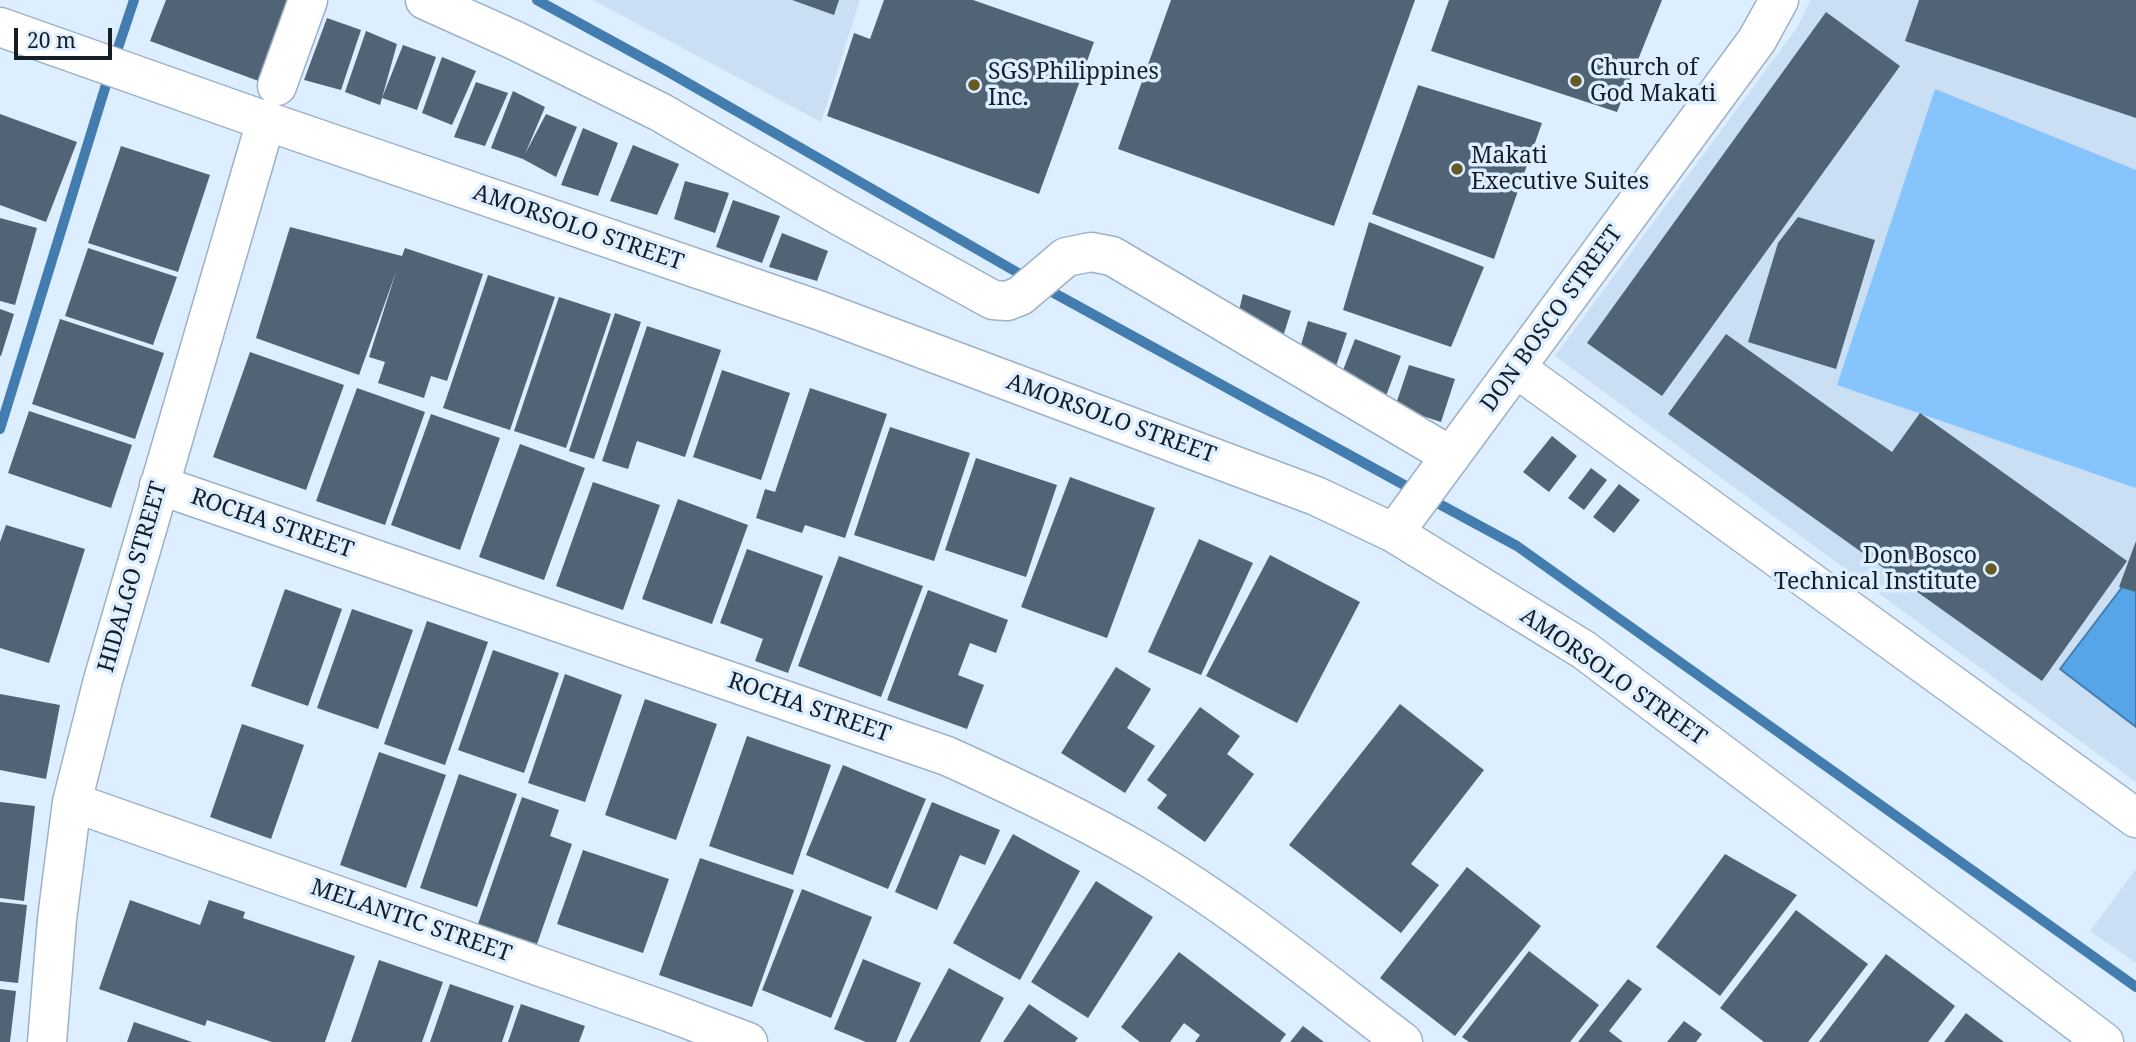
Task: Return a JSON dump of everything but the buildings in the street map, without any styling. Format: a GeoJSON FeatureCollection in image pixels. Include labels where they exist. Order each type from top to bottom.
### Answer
{"type":"FeatureCollection","features":[{"type":"Feature","properties":{"kind":"street","name":"HIDALGO STREET"},"geometry":{"type":"LineString","coordinates":[[47,1042],[57,919],[72,802],[103,680],[271,104],[308,0]]}},
{"type":"Feature","properties":{"kind":"street"},"geometry":{"type":"LineString","coordinates":[[425,0],[514,40],[660,112],[993,300],[1007,301],[1020,296],[1066,257],[1091,252],[1112,256],[1451,456]]}},
{"type":"Feature","properties":{"kind":"street","name":"DON BOSCO STREET"},"geometry":{"type":"LineString","coordinates":[[1394,533],[1756,40],[1779,0]]}},
{"type":"Feature","properties":{"kind":"street","name":"AMORSOLO STREET"},"geometry":{"type":"LineString","coordinates":[[0,27],[112,67],[271,104],[1316,496],[1394,533],[1584,650],[2104,1042]]}},
{"type":"Feature","properties":{"kind":"street"},"geometry":{"type":"LineString","coordinates":[[1516,368],[2136,818]]}},
{"type":"Feature","properties":{"kind":"street","name":"ROCHA STREET"},"geometry":{"type":"LineString","coordinates":[[159,485],[947,755],[1031,794],[1138,851],[1270,941],[1403,1042]]}},
{"type":"Feature","properties":{"kind":"street","name":"MELANTIC STREET"},"geometry":{"type":"LineString","coordinates":[[72,802],[748,1042]]}},
{"type":"Feature","properties":{"kind":"shaded area"},"geometry":{"type":"Polygon","coordinates":[[[593,0],[860,0],[821,122],[593,0]]]}},
{"type":"Feature","properties":{"kind":"shaded area","name":"Don Bosco Technical Institute"},"geometry":{"type":"Polygon","coordinates":[[[1811,0],[2136,0],[2136,782],[1555,356],[1796,29],[1811,0]]]}},
{"type":"Feature","properties":{"kind":"shaded area"},"geometry":{"type":"Polygon","coordinates":[[[1935,89],[2136,170],[2136,488],[1837,385],[1935,89]]]}},
{"type":"Feature","properties":{"kind":"shaded area"},"geometry":{"type":"Polygon","coordinates":[[[2126,582],[2136,589],[2136,727],[2060,669],[2126,582]]]}},
{"type":"Feature","properties":{"kind":"shaded area"},"geometry":{"type":"Polygon","coordinates":[[[2136,869],[2136,963],[2090,931],[2136,869]]]}},
{"type":"Feature","properties":{"kind":"waterway"},"geometry":{"type":"LineString","coordinates":[[114,60],[134,0]]}},
{"type":"Feature","properties":{"kind":"waterway"},"geometry":{"type":"LineString","coordinates":[[537,0],[665,70],[1027,278]]}},
{"type":"Feature","properties":{"kind":"waterway"},"geometry":{"type":"LineString","coordinates":[[0,429],[109,75]]}},
{"type":"Feature","properties":{"kind":"waterway"},"geometry":{"type":"LineString","coordinates":[[1043,287],[1417,492]]}},
{"type":"Feature","properties":{"kind":"waterway"},"geometry":{"type":"LineString","coordinates":[[1430,499],[1517,546],[2136,987]]}},
{"type":"Feature","properties":{"kind":"place","name":"Church of God Makati"},"geometry":{"type":"Point","coordinates":[1576,81]}},
{"type":"Feature","properties":{"kind":"place","name":"SGS Philippines Inc."},"geometry":{"type":"Point","coordinates":[974,85]}},
{"type":"Feature","properties":{"kind":"place","name":"Makati Executive Suites"},"geometry":{"type":"Point","coordinates":[1457,169]}},
{"type":"Feature","properties":{"kind":"place","name":"Don Bosco Technical Institute"},"geometry":{"type":"Point","coordinates":[1991,569]}}]}
